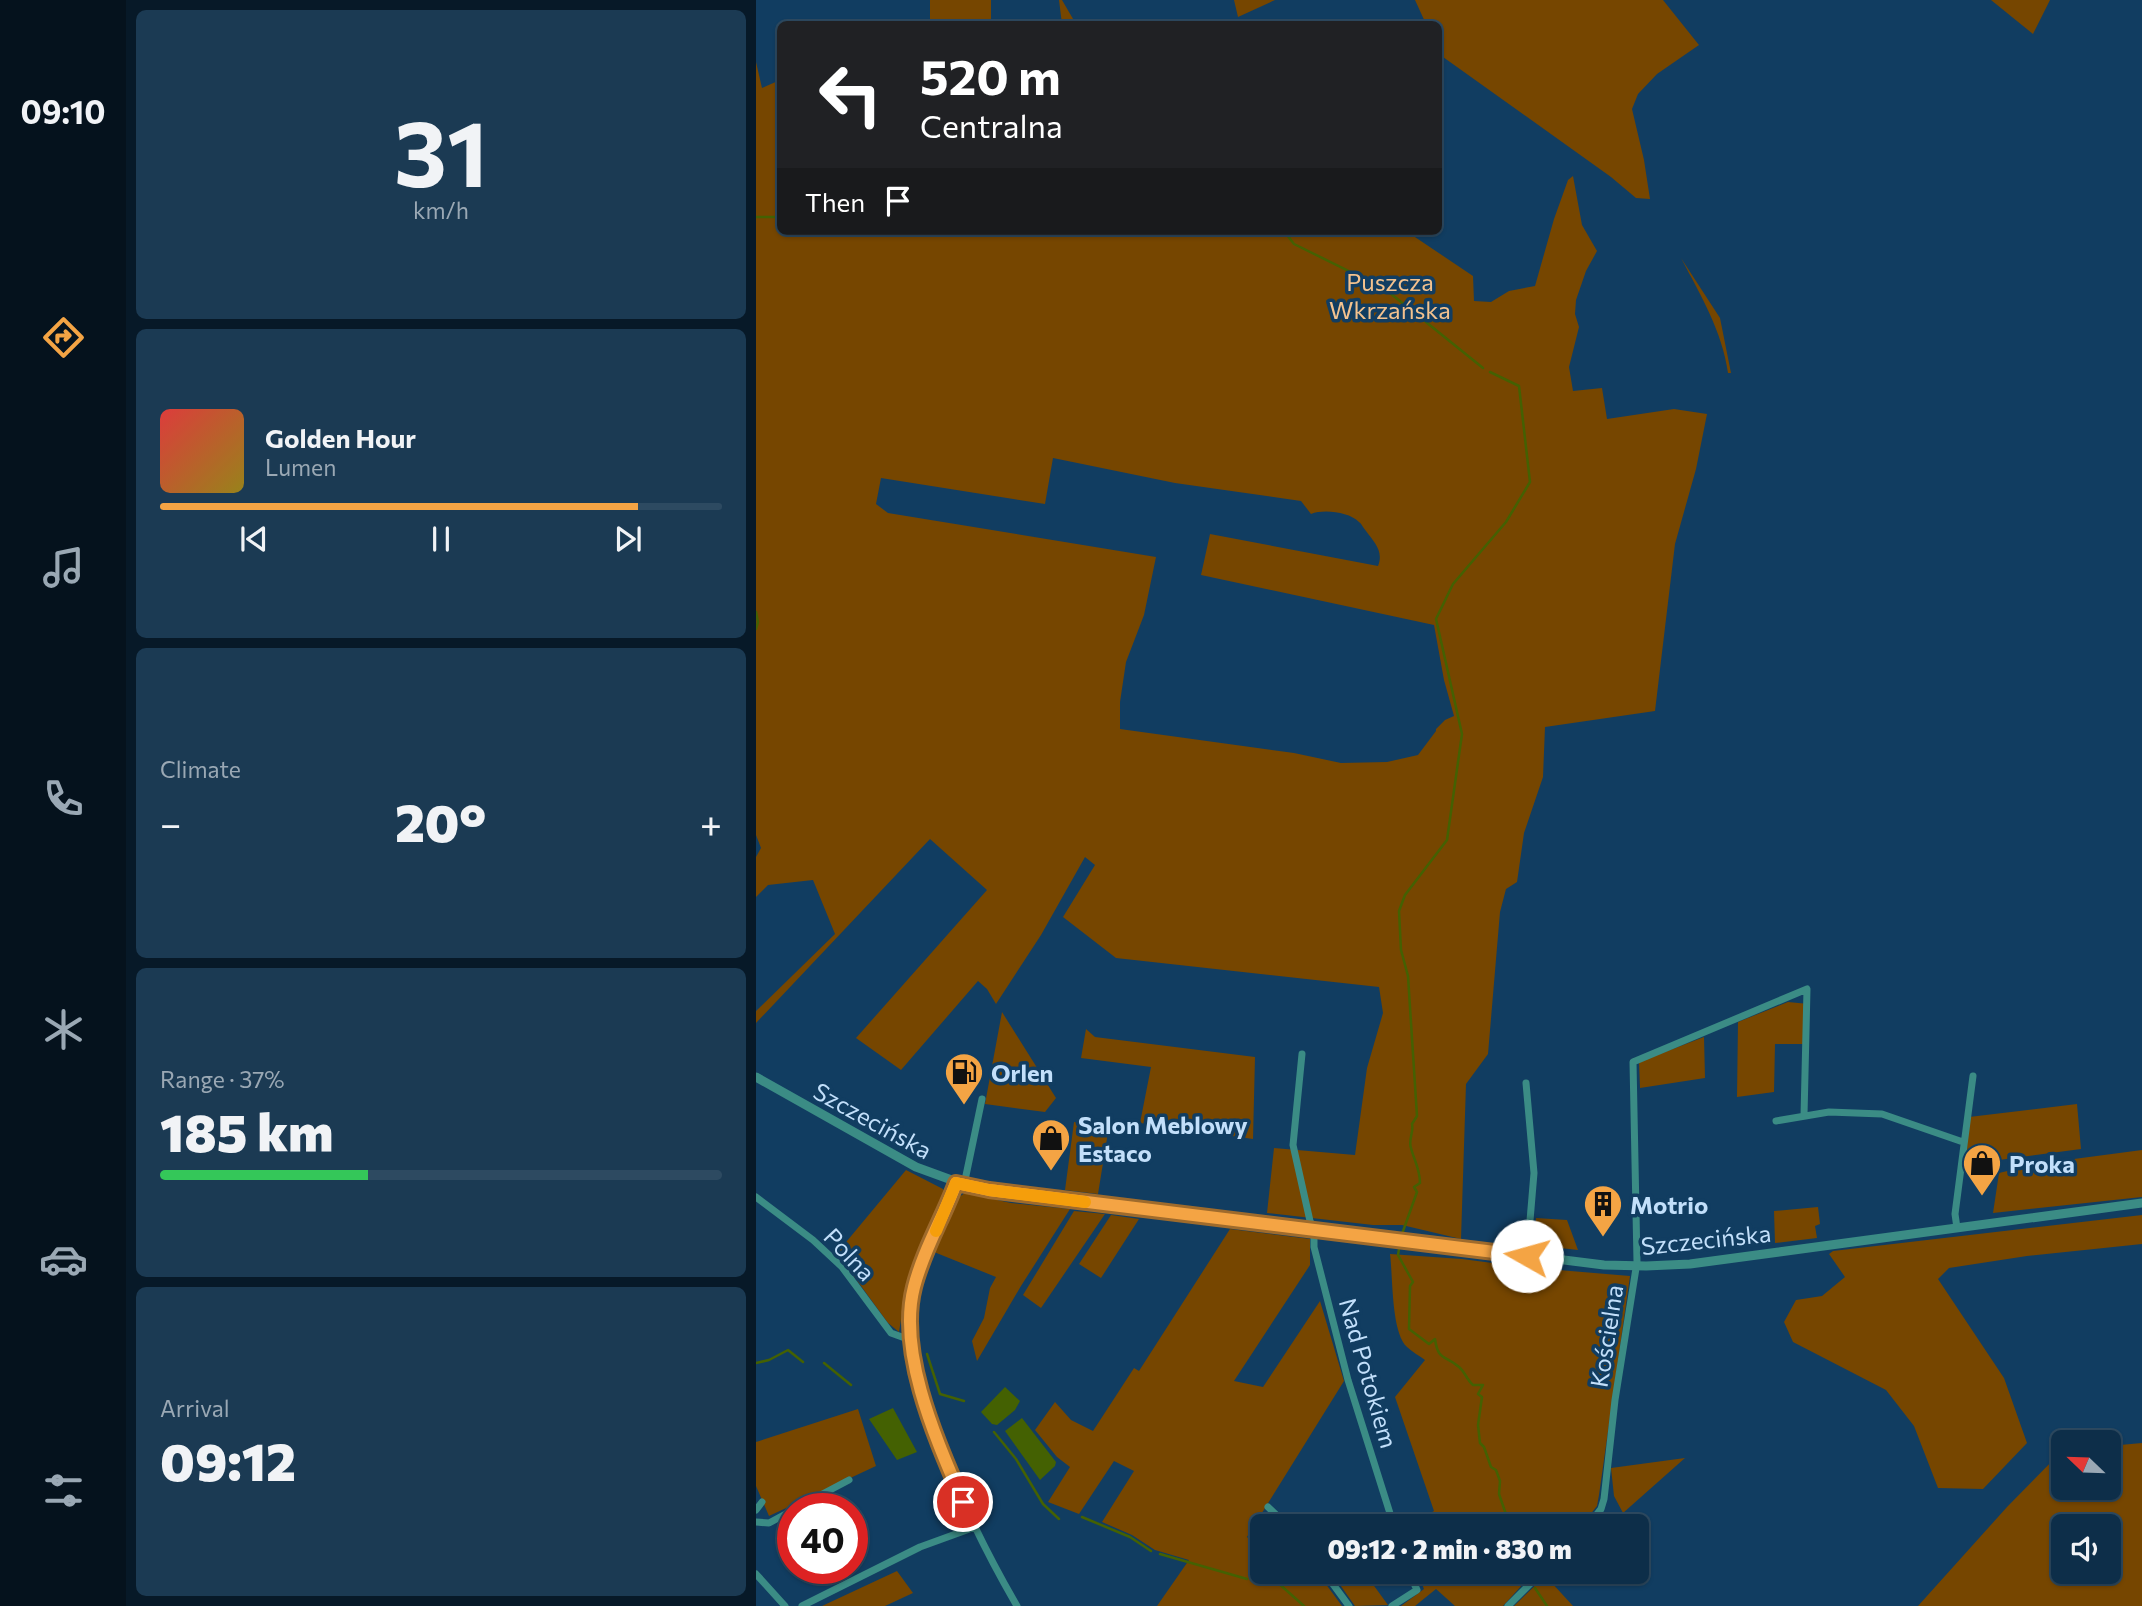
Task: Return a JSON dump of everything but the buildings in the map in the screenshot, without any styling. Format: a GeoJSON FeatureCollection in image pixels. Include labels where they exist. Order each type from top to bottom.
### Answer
{"type":"FeatureCollection","features":[{"type":"Feature","properties":{"kind":"street","name":"Kościelna"},"geometry":{"type":"LineString","coordinates":[[1597,1514],[1604,1499],[1615,1400],[1636,1266],[1633,1062],[1807,989],[1804,1116]]}},
{"type":"Feature","properties":{"kind":"street","name":"Nad Potokiem"},"geometry":{"type":"LineString","coordinates":[[1302,1054],[1293,1145],[1314,1230],[1314,1247],[1348,1380],[1390,1514]]}},
{"type":"Feature","properties":{"kind":"street"},"geometry":{"type":"LineString","coordinates":[[1956,1228],[1955,1214],[1963,1142],[1973,1076]]}},
{"type":"Feature","properties":{"kind":"street","name":"Szczecińska"},"geometry":{"type":"LineString","coordinates":[[756,1077],[906,1162],[960,1184],[1527,1256],[1636,1266],[1690,1264],[2142,1203]]}},
{"type":"Feature","properties":{"kind":"street"},"geometry":{"type":"LineString","coordinates":[[1526,1083],[1534,1173],[1527,1256]]}},
{"type":"Feature","properties":{"kind":"street"},"geometry":{"type":"LineString","coordinates":[[982,1099],[960,1184],[917,1277],[909,1314],[910,1337],[933,1429],[975,1527],[1017,1606]]}},
{"type":"Feature","properties":{"kind":"street"},"geometry":{"type":"LineString","coordinates":[[1776,1121],[1829,1112],[1882,1114],[1963,1142]]}},
{"type":"Feature","properties":{"kind":"street","name":"Polna"},"geometry":{"type":"LineString","coordinates":[[756,1198],[813,1240],[842,1267],[891,1333],[910,1337]]}},
{"type":"Feature","properties":{"kind":"street"},"geometry":{"type":"LineString","coordinates":[[823,1493],[849,1479]]}},
{"type":"Feature","properties":{"kind":"street"},"geometry":{"type":"LineString","coordinates":[[756,1510],[762,1502]]}},
{"type":"Feature","properties":{"kind":"street"},"geometry":{"type":"LineString","coordinates":[[1268,1507],[1276,1514]]}},
{"type":"Feature","properties":{"kind":"street"},"geometry":{"type":"LineString","coordinates":[[756,1522],[769,1523],[777,1519]]}},
{"type":"Feature","properties":{"kind":"street"},"geometry":{"type":"LineString","coordinates":[[802,1606],[920,1547],[975,1527]]}},
{"type":"Feature","properties":{"kind":"street"},"geometry":{"type":"LineString","coordinates":[[756,1573],[785,1606]]}},
{"type":"Feature","properties":{"kind":"street"},"geometry":{"type":"LineString","coordinates":[[1333,1584],[1349,1606]]}},
{"type":"Feature","properties":{"kind":"street"},"geometry":{"type":"LineString","coordinates":[[1392,1606],[1417,1590],[1414,1584]]}},
{"type":"Feature","properties":{"kind":"street"},"geometry":{"type":"LineString","coordinates":[[1508,1606],[1530,1584]]}},
{"type":"Feature","properties":{"kind":"green space"},"geometry":{"type":"Polygon","coordinates":[[[930,0],[991,0],[991,21],[930,21],[930,0]]]}},
{"type":"Feature","properties":{"kind":"green space"},"geometry":{"type":"Polygon","coordinates":[[[1059,0],[1062,0],[1074,21],[1062,21],[1059,0]]]}},
{"type":"Feature","properties":{"kind":"green space"},"geometry":{"type":"Polygon","coordinates":[[[1234,0],[1275,0],[1238,17],[1234,0]]]}},
{"type":"Feature","properties":{"kind":"green space"},"geometry":{"type":"Polygon","coordinates":[[[1415,0],[1663,0],[1699,45],[1657,74],[1638,94],[1632,109],[1650,199],[1636,198],[1611,177],[1443,57],[1442,21],[1425,21],[1415,0]]]}},
{"type":"Feature","properties":{"kind":"green space"},"geometry":{"type":"Polygon","coordinates":[[[1991,0],[2050,0],[2033,34],[1991,0]]]}},
{"type":"Feature","properties":{"kind":"green space","name":"Puszcza Wkrzańska"},"geometry":{"type":"Polygon","coordinates":[[[756,62],[762,88],[777,81],[777,235],[1412,235],[1473,276],[1474,301],[1491,302],[1509,291],[1535,286],[1554,219],[1568,180],[1573,176],[1582,225],[1597,251],[1586,271],[1576,300],[1575,314],[1579,327],[1569,367],[1573,391],[1602,388],[1607,419],[1674,409],[1707,414],[1696,469],[1675,544],[1655,711],[1545,727],[1543,777],[1524,833],[1517,882],[1506,889],[1500,912],[1488,1054],[1466,1084],[1461,1239],[1402,1225],[1373,1225],[1267,1213],[1274,1148],[1355,1155],[1367,1068],[1383,1013],[1379,987],[1116,958],[1063,917],[1095,865],[1085,857],[1041,935],[996,1004],[987,989],[978,981],[901,1070],[856,1038],[987,890],[930,839],[756,1023],[756,1011],[835,934],[813,880],[768,885],[756,897],[756,857],[761,848],[756,835],[756,62]],[[1053,458],[1045,504],[881,478],[876,504],[888,513],[1156,557],[1144,615],[1126,662],[1120,702],[1120,729],[1294,753],[1341,763],[1387,762],[1418,755],[1436,729],[1454,716],[1434,625],[1201,575],[1210,534],[1378,566],[1380,556],[1377,547],[1361,524],[1336,512],[1311,514],[1301,501],[1175,483],[1053,458]]]}},
{"type":"Feature","properties":{"kind":"green space"},"geometry":{"type":"Polygon","coordinates":[[[1681,258],[1720,318],[1731,373],[1728,373],[1710,314],[1681,258]]]}},
{"type":"Feature","properties":{"kind":"green space"},"geometry":{"type":"Polygon","coordinates":[[[1788,1002],[1809,1004],[1808,1044],[1775,1044],[1774,1092],[1737,1097],[1738,1022],[1788,1002]]]}},
{"type":"Feature","properties":{"kind":"green space"},"geometry":{"type":"Polygon","coordinates":[[[1002,1012],[1056,1098],[1045,1112],[985,1104],[1002,1012]]]}},
{"type":"Feature","properties":{"kind":"green space"},"geometry":{"type":"Polygon","coordinates":[[[1086,1029],[1095,1037],[1255,1057],[1253,1139],[1140,1123],[1151,1067],[1081,1058],[1086,1029]]]}},
{"type":"Feature","properties":{"kind":"green space"},"geometry":{"type":"Polygon","coordinates":[[[1704,1037],[1705,1078],[1640,1088],[1639,1062],[1704,1037]]]}},
{"type":"Feature","properties":{"kind":"green space"},"geometry":{"type":"Polygon","coordinates":[[[2077,1104],[2081,1149],[1962,1165],[1969,1117],[2077,1104]]]}},
{"type":"Feature","properties":{"kind":"green space"},"geometry":{"type":"Polygon","coordinates":[[[1074,1122],[1109,1126],[1098,1194],[1065,1190],[1074,1122]]]}},
{"type":"Feature","properties":{"kind":"green space"},"geometry":{"type":"Polygon","coordinates":[[[2142,1150],[2142,1197],[1993,1213],[1999,1173],[2036,1164],[2142,1150]]]}},
{"type":"Feature","properties":{"kind":"green space"},"geometry":{"type":"Polygon","coordinates":[[[906,1170],[943,1189],[946,1195],[914,1274],[910,1275],[907,1282],[899,1332],[888,1323],[837,1253],[906,1170]]]}},
{"type":"Feature","properties":{"kind":"green space"},"geometry":{"type":"Polygon","coordinates":[[[965,1193],[1011,1203],[1070,1209],[977,1361],[972,1341],[984,1318],[990,1288],[996,1277],[934,1252],[956,1199],[965,1193]]]}},
{"type":"Feature","properties":{"kind":"green space"},"geometry":{"type":"Polygon","coordinates":[[[1818,1207],[1820,1224],[1815,1226],[1817,1238],[1775,1243],[1774,1211],[1818,1207]]]}},
{"type":"Feature","properties":{"kind":"green space"},"geometry":{"type":"Polygon","coordinates":[[[1074,1211],[1105,1214],[1041,1308],[1023,1295],[1074,1211]]]}},
{"type":"Feature","properties":{"kind":"green space"},"geometry":{"type":"Polygon","coordinates":[[[1111,1215],[1139,1219],[1101,1278],[1079,1264],[1111,1215]]]}},
{"type":"Feature","properties":{"kind":"green space"},"geometry":{"type":"Polygon","coordinates":[[[2142,1215],[2142,1244],[2027,1256],[1949,1268],[1938,1279],[2004,1378],[2027,1443],[1983,1489],[1938,1488],[1914,1426],[1886,1390],[1793,1342],[1784,1322],[1796,1300],[1822,1296],[1845,1277],[1829,1254],[1833,1251],[2142,1215]]]}},
{"type":"Feature","properties":{"kind":"green space"},"geometry":{"type":"Polygon","coordinates":[[[1536,1218],[1567,1220],[1578,1250],[1533,1245],[1536,1218]]]}},
{"type":"Feature","properties":{"kind":"green space"},"geometry":{"type":"Polygon","coordinates":[[[1230,1229],[1310,1239],[1310,1265],[1234,1381],[1263,1387],[1320,1301],[1344,1381],[1261,1514],[1250,1514],[1250,1532],[1247,1537],[1250,1540],[1250,1584],[1326,1584],[1342,1606],[1157,1606],[1189,1560],[1155,1550],[1132,1535],[1102,1522],[1134,1471],[1114,1461],[1079,1514],[1048,1502],[1070,1467],[1057,1457],[1035,1430],[1055,1402],[1071,1420],[1093,1431],[1134,1368],[1139,1371],[1230,1229]]]}},
{"type":"Feature","properties":{"kind":"green space"},"geometry":{"type":"Polygon","coordinates":[[[1390,1254],[1630,1276],[1597,1506],[1591,1514],[1428,1514],[1434,1511],[1395,1397],[1425,1360],[1402,1340],[1394,1303],[1390,1254]]]}},
{"type":"Feature","properties":{"kind":"green space"},"geometry":{"type":"Polygon","coordinates":[[[858,1409],[876,1466],[818,1493],[777,1493],[777,1512],[769,1516],[756,1486],[756,1442],[858,1409]]]}},
{"type":"Feature","properties":{"kind":"green space"},"geometry":{"type":"Polygon","coordinates":[[[2142,1443],[2142,1606],[1918,1606],[2051,1462],[2051,1500],[2121,1500],[2121,1445],[2142,1443]]]}},
{"type":"Feature","properties":{"kind":"green space"},"geometry":{"type":"Polygon","coordinates":[[[1685,1458],[1623,1513],[1614,1496],[1611,1468],[1685,1458]]]}},
{"type":"Feature","properties":{"kind":"green space"},"geometry":{"type":"Polygon","coordinates":[[[897,1571],[913,1593],[885,1606],[822,1606],[897,1571]]]}},
{"type":"Feature","properties":{"kind":"green space"},"geometry":{"type":"Polygon","coordinates":[[[1339,1584],[1373,1584],[1388,1605],[1355,1606],[1339,1584]]]}},
{"type":"Feature","properties":{"kind":"green space"},"geometry":{"type":"Polygon","coordinates":[[[1422,1584],[1523,1584],[1503,1606],[1455,1606],[1436,1589],[1415,1606],[1401,1606],[1424,1589],[1422,1584]]]}},
{"type":"Feature","properties":{"kind":"green space"},"geometry":{"type":"Polygon","coordinates":[[[1537,1584],[1553,1584],[1573,1606],[1514,1606],[1537,1584]]]}},
{"type":"Feature","properties":{"kind":"shaded area"},"geometry":{"type":"Polygon","coordinates":[[[1005,1387],[1020,1401],[1015,1410],[997,1425],[992,1424],[981,1412],[1005,1387]]]}},
{"type":"Feature","properties":{"kind":"shaded area"},"geometry":{"type":"Polygon","coordinates":[[[893,1408],[917,1452],[897,1460],[869,1419],[893,1408]]]}},
{"type":"Feature","properties":{"kind":"shaded area"},"geometry":{"type":"Polygon","coordinates":[[[1022,1418],[1056,1462],[1040,1480],[1005,1431],[1022,1418]]]}},
{"type":"Feature","properties":{"kind":"waterway"},"geometry":{"type":"LineString","coordinates":[[756,217],[777,217]]}},
{"type":"Feature","properties":{"kind":"waterway"},"geometry":{"type":"LineString","coordinates":[[1287,235],[1294,244],[1385,289],[1483,368]]}},
{"type":"Feature","properties":{"kind":"waterway"},"geometry":{"type":"LineString","coordinates":[[1402,1234],[1417,1192],[1414,1187],[1420,1183],[1410,1145],[1412,1124],[1417,1116],[1408,976],[1401,950],[1399,911],[1405,895],[1447,840],[1462,734],[1436,619],[1453,584],[1506,522],[1530,482],[1519,386],[1490,372]]}},
{"type":"Feature","properties":{"kind":"waterway"},"geometry":{"type":"LineString","coordinates":[[756,612],[756,629]]}},
{"type":"Feature","properties":{"kind":"waterway"},"geometry":{"type":"LineString","coordinates":[[1399,1249],[1398,1255],[1413,1282],[1410,1286],[1409,1329],[1429,1344],[1435,1339],[1440,1354],[1459,1367],[1473,1385],[1483,1385],[1478,1394],[1482,1397],[1478,1425],[1480,1443],[1491,1467],[1496,1470],[1500,1481],[1499,1494],[1506,1514]]}},
{"type":"Feature","properties":{"kind":"waterway"},"geometry":{"type":"LineString","coordinates":[[756,1363],[769,1360],[788,1350],[803,1362]]}},
{"type":"Feature","properties":{"kind":"waterway"},"geometry":{"type":"LineString","coordinates":[[927,1354],[940,1394],[964,1401]]}},
{"type":"Feature","properties":{"kind":"waterway"},"geometry":{"type":"LineString","coordinates":[[824,1363],[851,1385]]}},
{"type":"Feature","properties":{"kind":"waterway"},"geometry":{"type":"LineString","coordinates":[[994,1432],[1016,1459],[1043,1504],[1059,1519]]}},
{"type":"Feature","properties":{"kind":"waterway"},"geometry":{"type":"LineString","coordinates":[[1082,1517],[1130,1537],[1151,1551]]}},
{"type":"Feature","properties":{"kind":"waterway"},"geometry":{"type":"LineString","coordinates":[[1160,1554],[1247,1579]]}},
{"type":"Feature","properties":{"kind":"waterway"},"geometry":{"type":"LineString","coordinates":[[1279,1584],[1304,1606]]}},
{"type":"Feature","properties":{"kind":"waterway"},"geometry":{"type":"LineString","coordinates":[[1535,1588],[1547,1606]]}},
{"type":"Feature","properties":{"kind":"slow traffic"},"geometry":{"type":"LineString","coordinates":[[936,1231],[956,1183],[989,1190],[1085,1202]]}},
{"type":"Feature","properties":{"kind":"place","name":"Orlen"},"geometry":{"type":"Point","coordinates":[964,1106]}},
{"type":"Feature","properties":{"kind":"place","name":"Salon Meblowy Estaco"},"geometry":{"type":"Point","coordinates":[1051,1172]}},
{"type":"Feature","properties":{"kind":"place","name":"Proka"},"geometry":{"type":"Point","coordinates":[1982,1197]}},
{"type":"Feature","properties":{"kind":"place","name":"Motrio"},"geometry":{"type":"Point","coordinates":[1603,1238]}},
{"type":"Feature","properties":{"kind":"route"},"geometry":{"type":"LineString","coordinates":[[963,1502],[931,1422],[913,1354],[909,1324],[917,1277],[956,1183],[989,1190],[1527,1256]]}}]}
